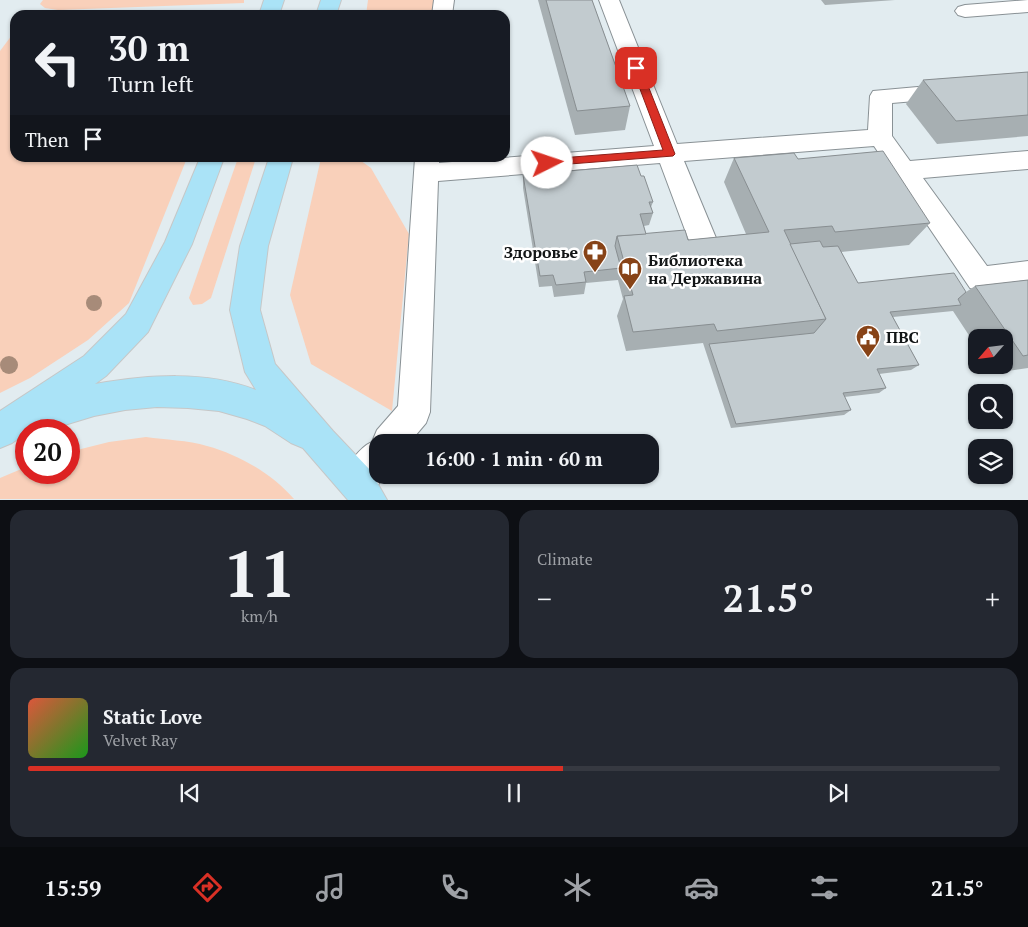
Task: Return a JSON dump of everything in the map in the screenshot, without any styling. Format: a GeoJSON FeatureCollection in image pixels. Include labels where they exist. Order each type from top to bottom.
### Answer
{"type":"FeatureCollection","features":[{"type":"Feature","properties":{"kind":"main road"},"geometry":{"type":"LineString","coordinates":[[0,432],[95,366],[137,323],[178,244],[210,162]]}},
{"type":"Feature","properties":{"kind":"main road"},"geometry":{"type":"LineString","coordinates":[[280,162],[254,246],[245,310],[261,372],[321,443]]}},
{"type":"Feature","properties":{"kind":"main road"},"geometry":{"type":"LineString","coordinates":[[0,432],[58,409],[110,397],[175,391],[228,397],[277,415],[321,443],[369,483]]}},
{"type":"Feature","properties":{"kind":"lane"},"geometry":{"type":"LineString","coordinates":[[609,0],[702,238]]}},
{"type":"Feature","properties":{"kind":"lane"},"geometry":{"type":"LineString","coordinates":[[965,11],[1028,6]]}},
{"type":"Feature","properties":{"kind":"lane"},"geometry":{"type":"LineString","coordinates":[[1028,84],[881,96],[880,137],[980,279],[1028,273]]}},
{"type":"Feature","properties":{"kind":"lane"},"geometry":{"type":"LineString","coordinates":[[510,162],[670,154],[880,137]]}},
{"type":"Feature","properties":{"kind":"lane"},"geometry":{"type":"LineString","coordinates":[[904,171],[1028,160]]}},
{"type":"Feature","properties":{"kind":"lane"},"geometry":{"type":"LineString","coordinates":[[396,434],[414,412],[426,166],[507,162]]}},
{"type":"Feature","properties":{"kind":"shaded area"},"geometry":{"type":"Polygon","coordinates":[[[43,0],[244,0],[244,3],[58,10],[45,8],[40,4],[43,0]]]}},
{"type":"Feature","properties":{"kind":"shaded area"},"geometry":{"type":"Polygon","coordinates":[[[368,0],[436,0],[435,10],[367,10],[368,0]]]}},
{"type":"Feature","properties":{"kind":"shaded area"},"geometry":{"type":"Polygon","coordinates":[[[10,38],[10,162],[185,162],[129,303],[88,340],[30,378],[0,393],[0,51],[10,38]]]}},
{"type":"Feature","properties":{"kind":"shaded area"},"geometry":{"type":"Polygon","coordinates":[[[237,162],[255,162],[211,298],[202,304],[193,305],[189,298],[237,162]]]}},
{"type":"Feature","properties":{"kind":"shaded area"},"geometry":{"type":"Polygon","coordinates":[[[320,162],[363,162],[371,168],[409,234],[392,411],[311,364],[290,295],[320,162]]]}},
{"type":"Feature","properties":{"kind":"shaded area"},"geometry":{"type":"Polygon","coordinates":[[[146,437],[200,444],[255,466],[276,481],[294,499],[0,499],[0,478],[15,472],[15,484],[80,484],[80,449],[109,442],[146,437]]]}},
{"type":"Feature","properties":{"kind":"building"},"geometry":{"type":"Polygon","coordinates":[[[546,0],[592,0],[630,106],[577,111],[546,0]]]}},
{"type":"Feature","properties":{"kind":"building"},"geometry":{"type":"Polygon","coordinates":[[[1028,72],[1028,115],[956,121],[923,80],[1028,72]]]}},
{"type":"Feature","properties":{"kind":"building"},"geometry":{"type":"Polygon","coordinates":[[[883,151],[930,223],[835,232],[832,226],[784,230],[826,319],[717,331],[714,324],[633,332],[624,296],[633,295],[617,236],[685,230],[688,240],[769,232],[734,158],[794,153],[798,159],[883,151]]]}},
{"type":"Feature","properties":{"kind":"building"},"geometry":{"type":"Polygon","coordinates":[[[637,165],[641,176],[644,176],[653,202],[649,202],[653,213],[640,214],[646,234],[617,236],[615,246],[621,268],[584,272],[586,282],[556,285],[553,275],[540,276],[523,175],[637,165]]]}},
{"type":"Feature","properties":{"kind":"building"},"geometry":{"type":"Polygon","coordinates":[[[820,241],[823,247],[838,246],[858,283],[954,273],[966,292],[958,299],[961,305],[890,312],[919,365],[877,369],[886,388],[843,393],[851,410],[736,424],[709,344],[814,333],[826,319],[790,244],[820,241]]]}},
{"type":"Feature","properties":{"kind":"building"},"geometry":{"type":"Polygon","coordinates":[[[1028,280],[1028,355],[1023,356],[1013,341],[1013,329],[1004,329],[975,286],[1028,280]]]}},
{"type":"Feature","properties":{"kind":"place","name":"Здоровье"},"geometry":{"type":"Point","coordinates":[595,273]}},
{"type":"Feature","properties":{"kind":"place","name":"Библиотека на Державина"},"geometry":{"type":"Point","coordinates":[630,290]}},
{"type":"Feature","properties":{"kind":"place","name":"ПВС"},"geometry":{"type":"Point","coordinates":[868,358]}},
{"type":"Feature","properties":{"kind":"route"},"geometry":{"type":"LineString","coordinates":[[547,163],[670,154],[636,68]]}}]}
